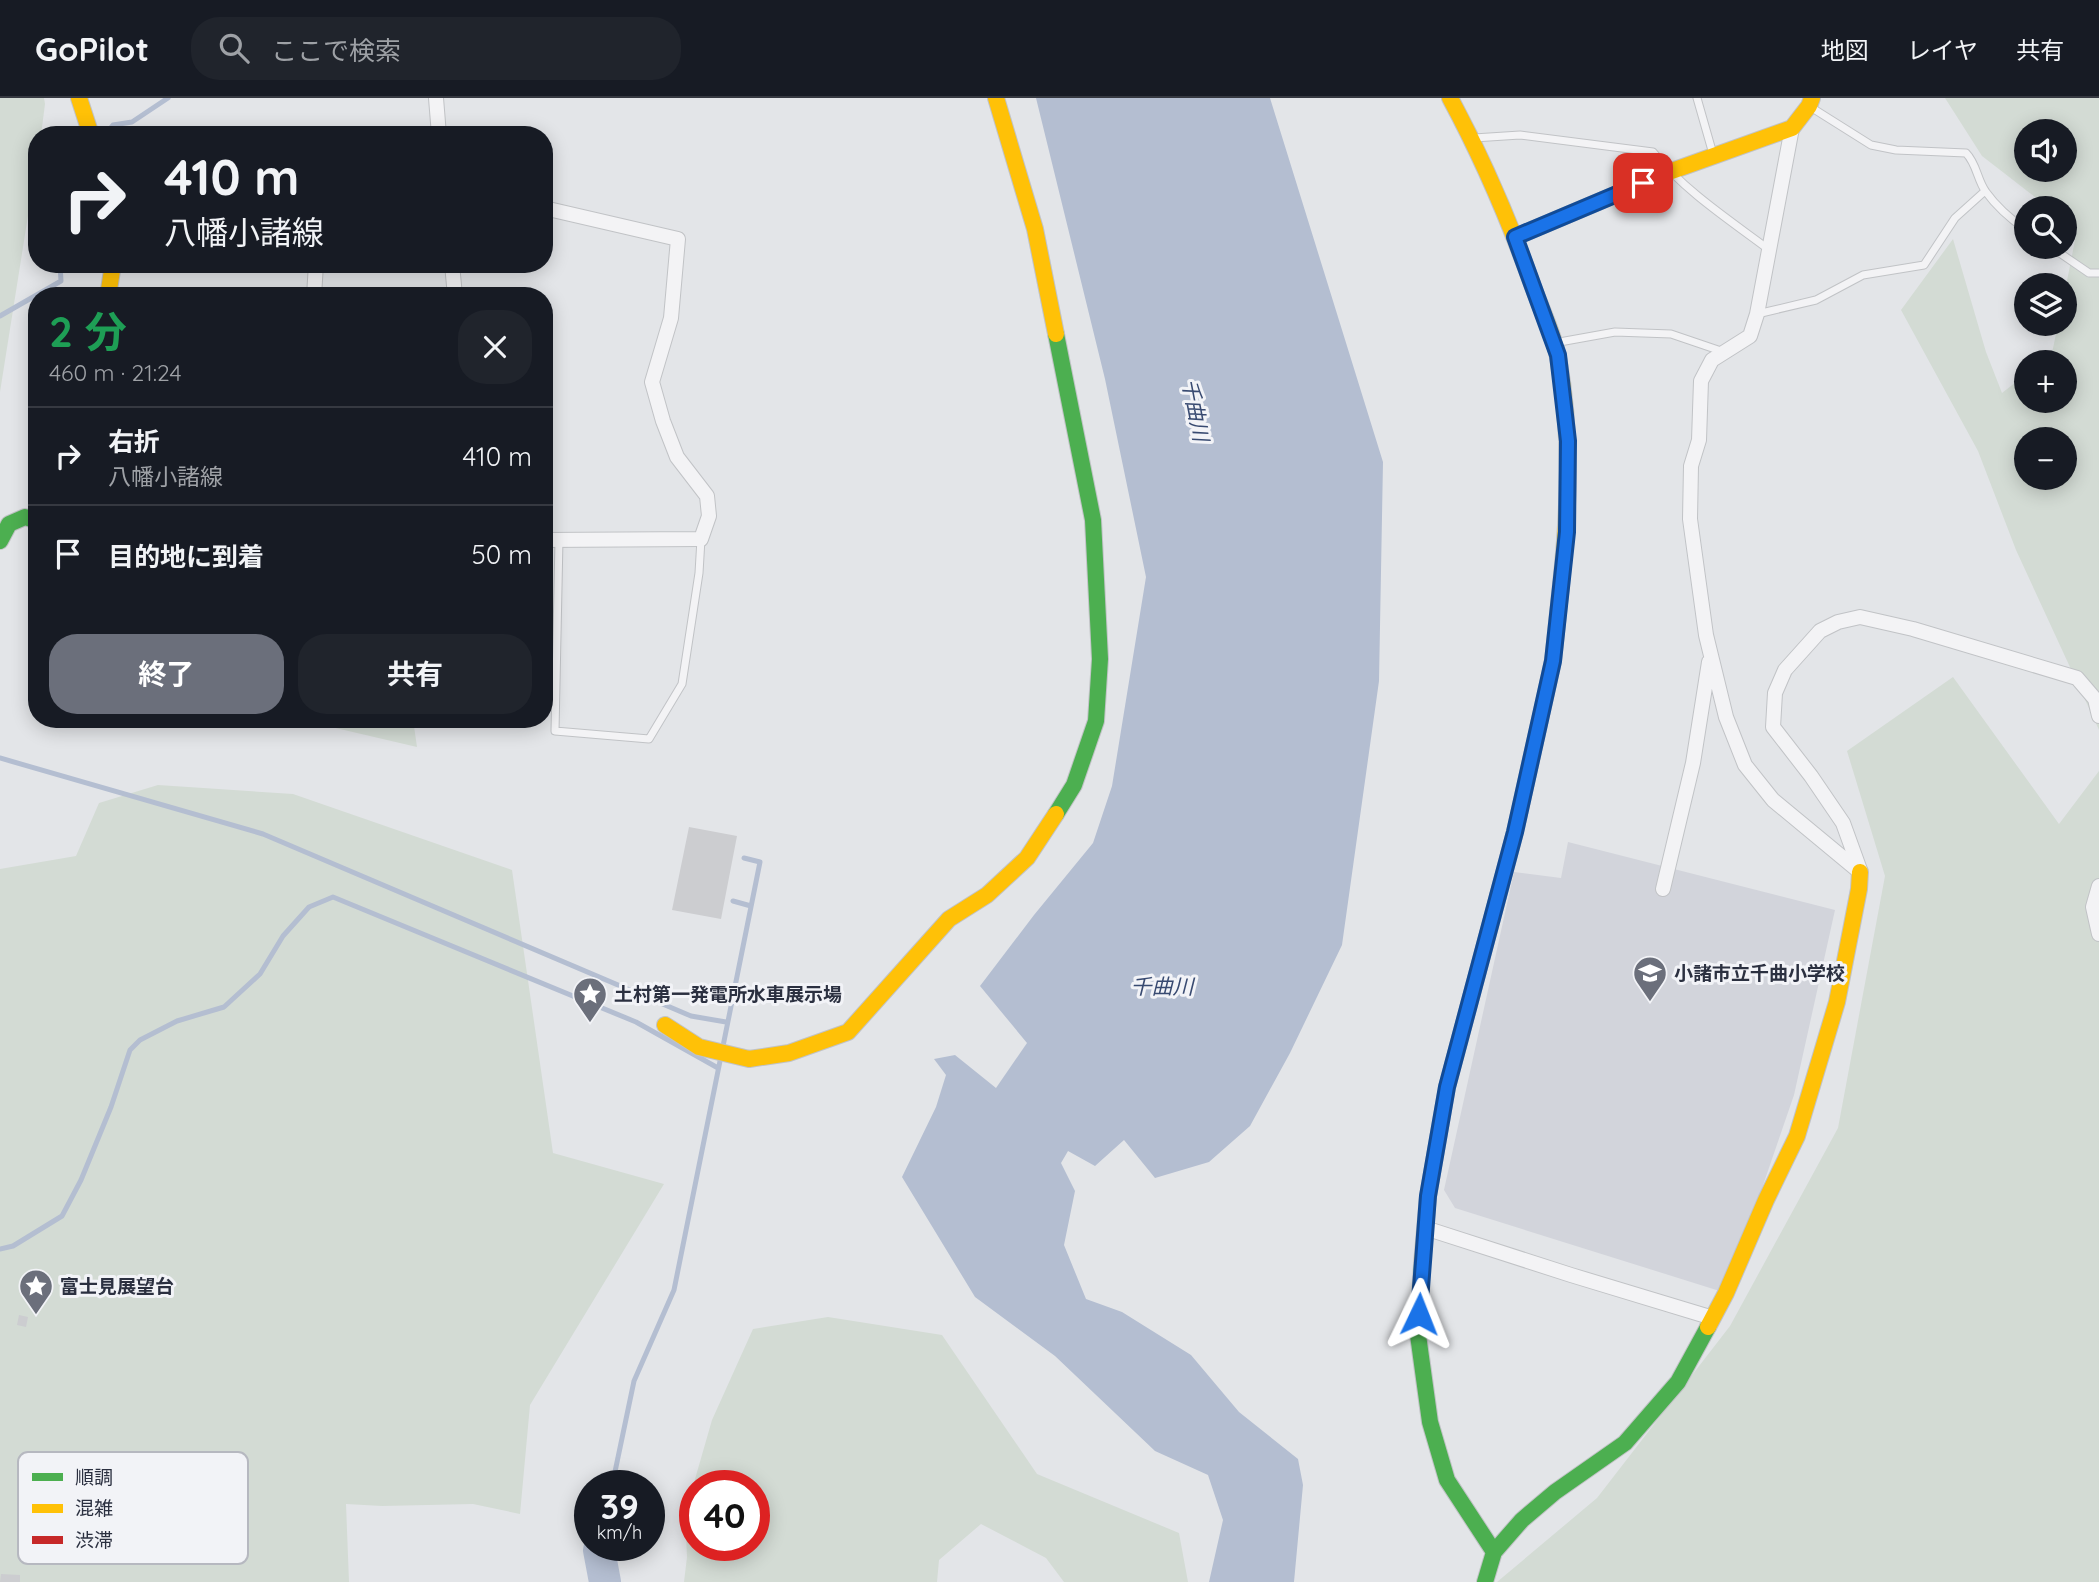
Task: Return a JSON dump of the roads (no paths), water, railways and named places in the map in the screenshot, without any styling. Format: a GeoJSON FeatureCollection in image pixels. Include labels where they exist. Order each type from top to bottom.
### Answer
{"type":"FeatureCollection","features":[{"type":"Feature","properties":{"kind":"street"},"geometry":{"type":"LineString","coordinates":[[79,98],[88,126]]}},
{"type":"Feature","properties":{"kind":"street"},"geometry":{"type":"LineString","coordinates":[[436,98],[438,126]]}},
{"type":"Feature","properties":{"kind":"street"},"geometry":{"type":"LineString","coordinates":[[664,1026],[699,1047],[749,1059],[789,1053],[848,1032],[949,919],[987,895],[1027,858],[1074,785],[1096,721],[1100,659],[1093,520],[1035,229],[996,98]]}},
{"type":"Feature","properties":{"kind":"street"},"geometry":{"type":"LineString","coordinates":[[1450,98],[1472,138],[1515,237],[1558,355],[1568,441],[1567,532],[1553,661],[1515,832],[1447,1087],[1425,1228],[1418,1335],[1430,1422],[1447,1480],[1494,1552]]}},
{"type":"Feature","properties":{"kind":"street"},"geometry":{"type":"LineString","coordinates":[[1811,102],[1792,128],[1757,314],[1750,336],[1712,360],[1701,382],[1699,440],[1691,466],[1690,519],[1711,654],[1726,717],[1745,765],[1773,800],[1860,872]]}},
{"type":"Feature","properties":{"kind":"street"},"geometry":{"type":"LineString","coordinates":[[1515,237],[1669,172],[1792,128]]}},
{"type":"Feature","properties":{"kind":"street"},"geometry":{"type":"LineString","coordinates":[[553,210],[678,240],[671,318],[652,382],[677,457],[707,496],[709,516],[701,539],[553,540]]}},
{"type":"Feature","properties":{"kind":"street"},"geometry":{"type":"LineString","coordinates":[[0,541],[9,524],[28,518]]}},
{"type":"Feature","properties":{"kind":"street"},"geometry":{"type":"LineString","coordinates":[[1485,1582],[1494,1552],[1522,1520],[1555,1492],[1625,1443],[1678,1382],[1713,1318],[1797,1136],[1837,1002],[1860,872],[1843,823],[1773,727],[1775,693],[1785,670],[1820,631],[1838,622],[1860,617],[1913,629],[2077,678],[2095,699],[2099,716]]}},
{"type":"Feature","properties":{"kind":"street"},"geometry":{"type":"LineString","coordinates":[[1663,889],[1693,763],[1711,654]]}},
{"type":"Feature","properties":{"kind":"street"},"geometry":{"type":"LineString","coordinates":[[2099,886],[2093,907],[2099,934]]}},
{"type":"Feature","properties":{"kind":"street"},"geometry":{"type":"LineString","coordinates":[[1425,1228],[1713,1318]]}},
{"type":"Feature","properties":{"kind":"lane"},"geometry":{"type":"LineString","coordinates":[[1696,98],[1714,158]]}},
{"type":"Feature","properties":{"kind":"lane"},"geometry":{"type":"LineString","coordinates":[[1811,102],[1871,145],[1896,150],[1966,153],[1973,160],[1985,191],[2014,220]]}},
{"type":"Feature","properties":{"kind":"lane"},"geometry":{"type":"LineString","coordinates":[[1472,138],[1520,135],[1653,152],[1669,172],[1769,249]]}},
{"type":"Feature","properties":{"kind":"lane"},"geometry":{"type":"LineString","coordinates":[[1757,314],[1816,300],[1863,275],[1924,265],[1955,218],[1985,191]]}},
{"type":"Feature","properties":{"kind":"lane"},"geometry":{"type":"LineString","coordinates":[[2069,259],[2089,273],[2099,273]]}},
{"type":"Feature","properties":{"kind":"lane"},"geometry":{"type":"LineString","coordinates":[[1553,343],[1615,332],[1671,334],[1724,352]]}},
{"type":"Feature","properties":{"kind":"lane"},"geometry":{"type":"LineString","coordinates":[[553,604],[555,731],[649,739],[682,684],[699,573],[701,539]]}},
{"type":"Feature","properties":{"kind":"water","name":"千曲川"},"geometry":{"type":"Polygon","coordinates":[[[1036,98],[1270,98],[1383,462],[1379,681],[1342,945],[1290,1053],[1250,1126],[1209,1162],[1155,1178],[1124,1140],[1095,1166],[1068,1151],[1061,1163],[1075,1191],[1064,1245],[1086,1299],[1122,1312],[1191,1355],[1239,1412],[1298,1459],[1303,1485],[1294,1582],[1209,1582],[1223,1520],[1208,1475],[1155,1451],[1055,1356],[975,1297],[902,1177],[936,1107],[946,1075],[934,1059],[955,1055],[996,1088],[1027,1043],[980,986],[1093,843],[1112,786],[1146,577],[1105,379],[1036,98]]]}},
{"type":"Feature","properties":{"kind":"waterway"},"geometry":{"type":"LineString","coordinates":[[112,126],[132,122],[168,98]]}},
{"type":"Feature","properties":{"kind":"waterway"},"geometry":{"type":"LineString","coordinates":[[51,287],[61,281],[61,273]]}},
{"type":"Feature","properties":{"kind":"waterway"},"geometry":{"type":"LineString","coordinates":[[0,316],[28,300]]}},
{"type":"Feature","properties":{"kind":"waterway"},"geometry":{"type":"LineString","coordinates":[[0,758],[263,834],[691,1016],[726,1022]]}},
{"type":"Feature","properties":{"kind":"waterway"},"geometry":{"type":"LineString","coordinates":[[615,1470],[634,1381],[674,1290],[760,862],[744,858]]}},
{"type":"Feature","properties":{"kind":"waterway"},"geometry":{"type":"LineString","coordinates":[[0,1249],[13,1246],[62,1216],[81,1180],[111,1107],[130,1050],[140,1040],[177,1021],[224,1007],[260,974],[283,936],[309,907],[333,897],[636,1022],[718,1068]]}},
{"type":"Feature","properties":{"kind":"waterway"},"geometry":{"type":"LineString","coordinates":[[733,901],[751,906]]}},
{"type":"Feature","properties":{"kind":"waterway"},"geometry":{"type":"LineString","coordinates":[[601,1561],[605,1582]]}},
{"type":"Feature","properties":{"kind":"place","name":"小諸市立千曲小学校"},"geometry":{"type":"Point","coordinates":[1650,1003]}},
{"type":"Feature","properties":{"kind":"place","name":"土村第一発電所水車展示場"},"geometry":{"type":"Point","coordinates":[590,1024]}},
{"type":"Feature","properties":{"kind":"place","name":"富士見展望台"},"geometry":{"type":"Point","coordinates":[36,1316]}}]}
